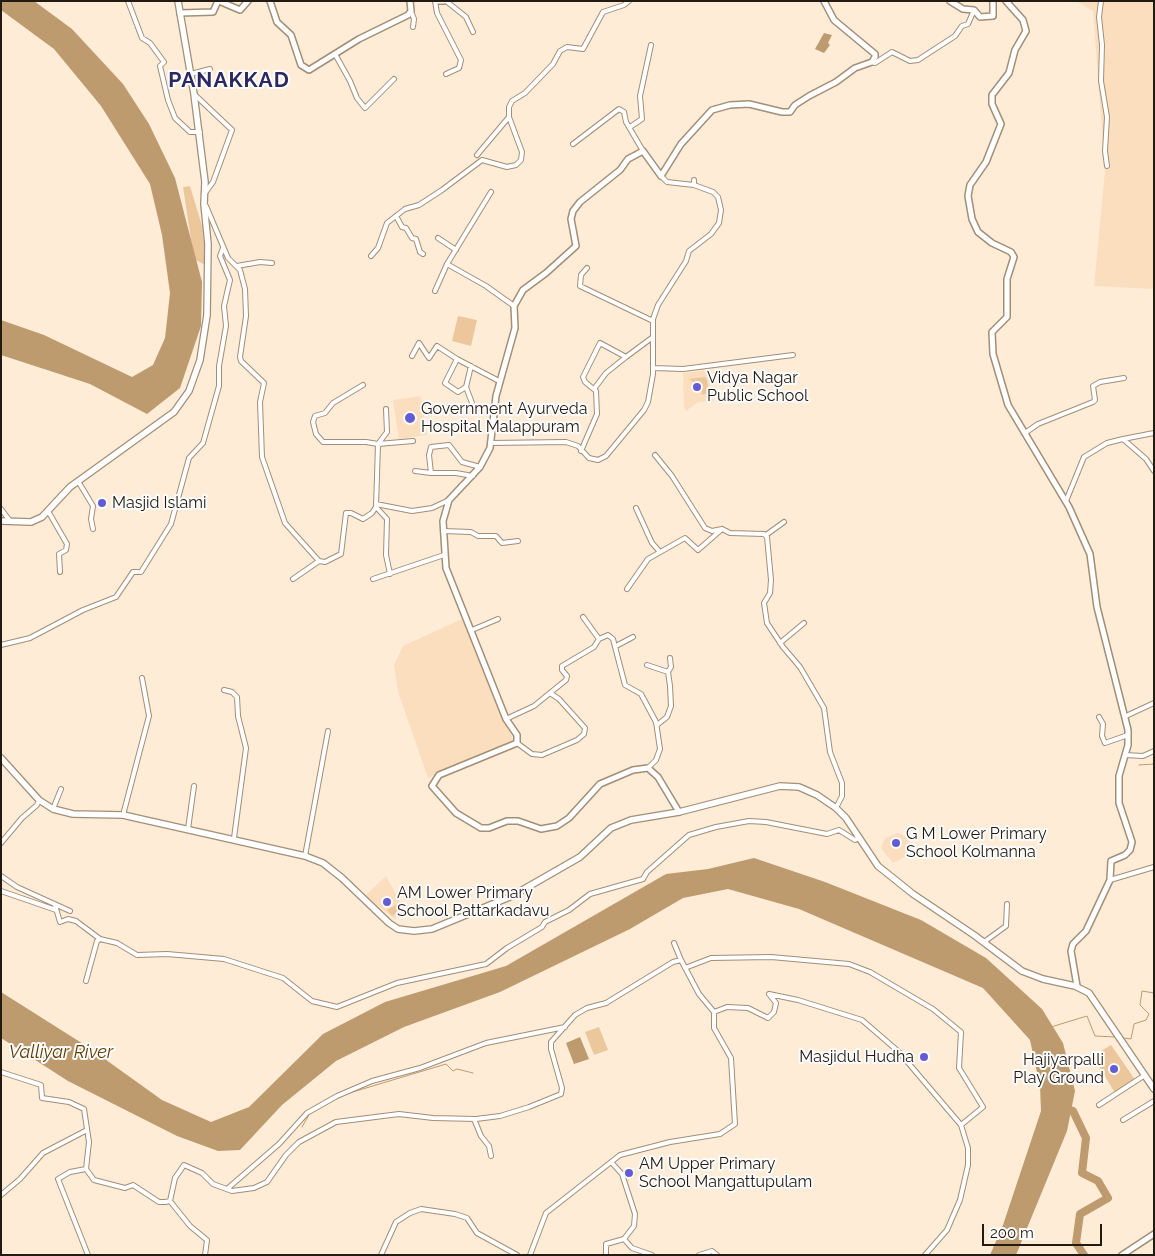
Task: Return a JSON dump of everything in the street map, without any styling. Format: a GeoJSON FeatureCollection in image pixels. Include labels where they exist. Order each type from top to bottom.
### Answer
{"type":"FeatureCollection","features":[{"type":"Feature","properties":{"kind":"main road"},"geometry":{"type":"LineString","coordinates":[[1,521],[31,522],[48,511],[78,481],[174,412],[189,391],[200,360],[207,315],[208,244],[204,204],[205,193],[200,132],[178,1]]}},
{"type":"Feature","properties":{"kind":"main road"},"geometry":{"type":"LineString","coordinates":[[1,758],[39,800],[53,809],[73,814],[123,815],[234,838],[305,856],[322,863],[342,878],[389,923],[398,929],[414,931],[432,929],[512,896],[580,857],[611,828],[631,820],[679,812],[780,786],[805,790],[836,808],[886,874],[984,942],[1022,971],[1077,986],[1089,993],[1154,1089]]}},
{"type":"Feature","properties":{"kind":"street"},"geometry":{"type":"LineString","coordinates":[[128,1],[142,38],[150,43],[164,62],[160,66],[174,118],[190,132],[200,132]]}},
{"type":"Feature","properties":{"kind":"street"},"geometry":{"type":"LineString","coordinates":[[180,13],[213,12],[220,2],[240,10],[248,1]]}},
{"type":"Feature","properties":{"kind":"street"},"geometry":{"type":"LineString","coordinates":[[270,1],[277,22],[291,35],[301,66],[309,70],[359,39],[405,17],[411,11]]}},
{"type":"Feature","properties":{"kind":"street"},"geometry":{"type":"LineString","coordinates":[[410,1],[414,19],[413,27]]}},
{"type":"Feature","properties":{"kind":"street"},"geometry":{"type":"LineString","coordinates":[[446,74],[459,68],[461,60],[437,13],[436,1],[445,1],[466,17],[473,32]]}},
{"type":"Feature","properties":{"kind":"street"},"geometry":{"type":"LineString","coordinates":[[371,256],[378,248],[387,223],[405,209],[419,205],[442,190],[482,160],[507,167],[516,165],[521,160],[522,152],[509,117],[508,108],[512,101],[525,93],[553,64],[560,51],[567,47],[583,49],[603,12],[624,5],[629,1]]}},
{"type":"Feature","properties":{"kind":"street"},"geometry":{"type":"LineString","coordinates":[[824,1],[834,20],[874,54],[875,57],[872,62]]}},
{"type":"Feature","properties":{"kind":"street"},"geometry":{"type":"LineString","coordinates":[[950,1],[963,9],[974,10],[980,17],[993,16],[993,1]]}},
{"type":"Feature","properties":{"kind":"street"},"geometry":{"type":"LineString","coordinates":[[1006,1],[1021,17],[1026,31],[1015,50],[1009,73],[992,95],[992,104],[1001,122],[1000,130],[986,162],[970,185],[968,196],[972,219],[978,232],[992,243],[1011,252],[1014,257],[1007,279],[1006,317],[992,332],[991,343],[1004,394],[1066,501],[1091,558],[1097,608],[1126,716],[1128,735],[1119,776],[1119,803],[1132,842],[1130,850],[1125,855],[1111,861],[1110,880],[1086,931],[1073,944],[1071,950],[1077,986]]}},
{"type":"Feature","properties":{"kind":"street"},"geometry":{"type":"LineString","coordinates":[[1101,1],[1099,17],[1102,45],[1101,81],[1107,117],[1105,151],[1107,166]]}},
{"type":"Feature","properties":{"kind":"street"},"geometry":{"type":"LineString","coordinates":[[661,176],[681,144],[712,110],[730,105],[749,104],[782,112],[790,112],[795,105],[808,96],[836,82],[855,68],[872,62],[875,64],[892,52],[910,60],[918,60],[955,36],[962,26],[968,24],[974,10]]}},
{"type":"Feature","properties":{"kind":"street"},"geometry":{"type":"LineString","coordinates":[[630,128],[642,119],[640,96],[651,45]]}},
{"type":"Feature","properties":{"kind":"street"},"geometry":{"type":"LineString","coordinates":[[335,54],[350,80],[357,98],[365,108],[394,80]]}},
{"type":"Feature","properties":{"kind":"street"},"geometry":{"type":"LineString","coordinates":[[191,74],[210,69]]}},
{"type":"Feature","properties":{"kind":"street"},"geometry":{"type":"LineString","coordinates":[[194,94],[232,130],[213,182],[205,193]]}},
{"type":"Feature","properties":{"kind":"street"},"geometry":{"type":"LineString","coordinates":[[490,443],[562,442],[575,445],[586,456],[595,460],[604,458],[646,406],[654,368],[653,321],[658,304],[686,260],[688,250],[711,234],[719,223],[720,203],[717,194],[694,185],[666,182],[643,151],[630,128],[624,112],[619,109],[573,144]]}},
{"type":"Feature","properties":{"kind":"street"},"geometry":{"type":"LineString","coordinates":[[477,155],[509,117]]}},
{"type":"Feature","properties":{"kind":"street"},"geometry":{"type":"LineString","coordinates":[[376,506],[412,511],[432,508],[449,500],[480,467],[490,443],[492,414],[499,381],[515,328],[514,306],[523,290],[546,273],[576,246],[571,219],[573,211],[580,202],[620,170],[628,159],[643,151]]}},
{"type":"Feature","properties":{"kind":"street"},"geometry":{"type":"LineString","coordinates":[[694,180],[694,185]]}},
{"type":"Feature","properties":{"kind":"street"},"geometry":{"type":"LineString","coordinates":[[435,291],[447,264],[491,192]]}},
{"type":"Feature","properties":{"kind":"street"},"geometry":{"type":"LineString","coordinates":[[204,204],[228,258],[237,266],[245,289],[246,307],[240,356],[241,361],[264,383],[260,402],[262,457],[285,523],[319,561],[325,562],[341,554],[346,514],[351,513],[363,519],[372,513],[376,506],[378,444],[387,432],[386,409]]}},
{"type":"Feature","properties":{"kind":"street"},"geometry":{"type":"LineString","coordinates":[[396,216],[402,228],[406,228],[412,238],[416,239],[420,252],[423,254]]}},
{"type":"Feature","properties":{"kind":"street"},"geometry":{"type":"LineString","coordinates":[[438,238],[456,250]]}},
{"type":"Feature","properties":{"kind":"street"},"geometry":{"type":"LineString","coordinates":[[1,645],[30,638],[83,610],[116,597],[133,572],[141,572],[171,524],[189,458],[203,443],[219,386],[219,366],[226,326],[224,306],[230,280],[220,256],[223,247]]}},
{"type":"Feature","properties":{"kind":"street"},"geometry":{"type":"LineString","coordinates":[[237,266],[260,262],[272,263]]}},
{"type":"Feature","properties":{"kind":"street"},"geometry":{"type":"LineString","coordinates":[[447,264],[486,286],[514,306]]}},
{"type":"Feature","properties":{"kind":"street"},"geometry":{"type":"LineString","coordinates":[[587,268],[578,282],[580,286],[653,321]]}},
{"type":"Feature","properties":{"kind":"street"},"geometry":{"type":"LineString","coordinates":[[594,389],[606,373],[653,338]]}},
{"type":"Feature","properties":{"kind":"street"},"geometry":{"type":"LineString","coordinates":[[412,356],[419,343],[429,358],[437,346],[499,381]]}},
{"type":"Feature","properties":{"kind":"street"},"geometry":{"type":"LineString","coordinates":[[581,451],[597,414],[597,394],[583,379],[600,344],[626,357]]}},
{"type":"Feature","properties":{"kind":"street"},"geometry":{"type":"LineString","coordinates":[[654,368],[683,369],[793,356]]}},
{"type":"Feature","properties":{"kind":"street"},"geometry":{"type":"LineString","coordinates":[[457,359],[445,383],[458,392],[466,387]]}},
{"type":"Feature","properties":{"kind":"street"},"geometry":{"type":"LineString","coordinates":[[471,366],[466,387],[472,402]]}},
{"type":"Feature","properties":{"kind":"street"},"geometry":{"type":"LineString","coordinates":[[1025,433],[1038,424],[1093,402],[1095,400],[1093,386],[1100,382],[1124,378]]}},
{"type":"Feature","properties":{"kind":"street"},"geometry":{"type":"LineString","coordinates":[[363,385],[333,403],[328,411],[315,416],[313,426],[316,434],[324,442],[366,442],[378,444],[413,441]]}},
{"type":"Feature","properties":{"kind":"street"},"geometry":{"type":"LineString","coordinates":[[1066,501],[1084,457],[1099,446],[1154,433]]}},
{"type":"Feature","properties":{"kind":"street"},"geometry":{"type":"LineString","coordinates":[[1123,439],[1146,459],[1154,471]]}},
{"type":"Feature","properties":{"kind":"street"},"geometry":{"type":"LineString","coordinates":[[431,473],[429,456],[432,447],[449,445],[462,462],[480,467]]}},
{"type":"Feature","properties":{"kind":"street"},"geometry":{"type":"LineString","coordinates":[[655,455],[672,476],[704,528],[712,531],[722,529],[730,533],[766,535],[784,522]]}},
{"type":"Feature","properties":{"kind":"street"},"geometry":{"type":"LineString","coordinates":[[415,472],[456,473],[473,476]]}},
{"type":"Feature","properties":{"kind":"street"},"geometry":{"type":"LineString","coordinates":[[78,481],[93,506],[91,519],[93,529]]}},
{"type":"Feature","properties":{"kind":"street"},"geometry":{"type":"LineString","coordinates":[[449,500],[443,531],[446,568],[506,719],[517,735],[517,743]]}},
{"type":"Feature","properties":{"kind":"street"},"geometry":{"type":"LineString","coordinates":[[376,506],[387,520],[386,555],[390,574]]}},
{"type":"Feature","properties":{"kind":"street"},"geometry":{"type":"LineString","coordinates":[[636,508],[652,543],[660,552]]}},
{"type":"Feature","properties":{"kind":"street"},"geometry":{"type":"LineString","coordinates":[[1,509],[10,521]]}},
{"type":"Feature","properties":{"kind":"street"},"geometry":{"type":"LineString","coordinates":[[48,511],[67,544],[66,550],[59,554],[60,572]]}},
{"type":"Feature","properties":{"kind":"street"},"geometry":{"type":"LineString","coordinates":[[627,589],[648,559],[685,538],[698,550],[722,529]]}},
{"type":"Feature","properties":{"kind":"street"},"geometry":{"type":"LineString","coordinates":[[443,531],[471,532],[478,536],[496,536],[502,543],[518,541]]}},
{"type":"Feature","properties":{"kind":"street"},"geometry":{"type":"LineString","coordinates":[[766,535],[770,554],[771,586],[764,608],[767,623],[780,643],[800,667],[824,708],[830,752],[842,783],[842,796],[836,808]]}},
{"type":"Feature","properties":{"kind":"street"},"geometry":{"type":"LineString","coordinates":[[373,579],[408,569],[410,565],[444,555]]}},
{"type":"Feature","properties":{"kind":"street"},"geometry":{"type":"LineString","coordinates":[[294,579],[319,561]]}},
{"type":"Feature","properties":{"kind":"street"},"geometry":{"type":"LineString","coordinates":[[583,617],[599,639]]}},
{"type":"Feature","properties":{"kind":"street"},"geometry":{"type":"LineString","coordinates":[[472,630],[498,619]]}},
{"type":"Feature","properties":{"kind":"street"},"geometry":{"type":"LineString","coordinates":[[780,643],[804,623]]}},
{"type":"Feature","properties":{"kind":"street"},"geometry":{"type":"LineString","coordinates":[[506,719],[534,706],[566,680],[562,666],[589,651],[599,639],[608,635],[613,639],[616,646],[625,685],[641,694],[657,725],[660,749],[656,760],[648,768],[633,770],[600,784],[569,818],[557,826],[541,829],[518,822],[507,821],[489,828],[481,828],[456,813],[432,786],[439,775],[517,743]]}},
{"type":"Feature","properties":{"kind":"street"},"geometry":{"type":"LineString","coordinates":[[616,646],[633,637]]}},
{"type":"Feature","properties":{"kind":"street"},"geometry":{"type":"LineString","coordinates":[[657,725],[668,717],[671,706],[668,672],[671,667],[670,658]]}},
{"type":"Feature","properties":{"kind":"street"},"geometry":{"type":"LineString","coordinates":[[648,665],[668,672]]}},
{"type":"Feature","properties":{"kind":"street"},"geometry":{"type":"LineString","coordinates":[[123,815],[149,716],[142,678]]}},
{"type":"Feature","properties":{"kind":"street"},"geometry":{"type":"LineString","coordinates":[[224,690],[232,692],[238,697],[238,716],[246,748],[234,838]]}},
{"type":"Feature","properties":{"kind":"street"},"geometry":{"type":"LineString","coordinates":[[517,743],[536,756],[551,752],[584,734],[585,728],[583,724],[550,693]]}},
{"type":"Feature","properties":{"kind":"street"},"geometry":{"type":"LineString","coordinates":[[1126,716],[1154,703]]}},
{"type":"Feature","properties":{"kind":"street"},"geometry":{"type":"LineString","coordinates":[[1099,717],[1103,724],[1102,736],[1105,743],[1128,735]]}},
{"type":"Feature","properties":{"kind":"street"},"geometry":{"type":"LineString","coordinates":[[305,856],[328,731]]}},
{"type":"Feature","properties":{"kind":"street"},"geometry":{"type":"LineString","coordinates":[[1124,755],[1143,756],[1154,751]]}},
{"type":"Feature","properties":{"kind":"street"},"geometry":{"type":"LineString","coordinates":[[648,768],[658,777],[679,812]]}},
{"type":"Feature","properties":{"kind":"street"},"geometry":{"type":"LineString","coordinates":[[188,829],[194,786]]}},
{"type":"Feature","properties":{"kind":"street"},"geometry":{"type":"LineString","coordinates":[[53,809],[61,789]]}},
{"type":"Feature","properties":{"kind":"street"},"geometry":{"type":"LineString","coordinates":[[1,843],[22,818],[37,806],[39,800]]}},
{"type":"Feature","properties":{"kind":"street"},"geometry":{"type":"LineString","coordinates":[[54,905],[60,922],[68,919],[76,921],[100,939],[116,943],[137,955],[167,954],[233,962],[283,978],[312,1001],[337,1007],[397,984],[486,964],[542,928],[545,922],[569,910],[590,894],[643,879],[647,872],[689,835],[716,827],[749,821],[766,822],[826,834],[839,830],[855,840],[859,838]]}},
{"type":"Feature","properties":{"kind":"street"},"geometry":{"type":"LineString","coordinates":[[1110,880],[1154,867]]}},
{"type":"Feature","properties":{"kind":"street"},"geometry":{"type":"LineString","coordinates":[[1,876],[17,887],[70,911]]}},
{"type":"Feature","properties":{"kind":"street"},"geometry":{"type":"LineString","coordinates":[[1,891],[56,910]]}},
{"type":"Feature","properties":{"kind":"street"},"geometry":{"type":"LineString","coordinates":[[984,942],[1006,926],[1006,904]]}},
{"type":"Feature","properties":{"kind":"street"},"geometry":{"type":"LineString","coordinates":[[86,981],[97,941],[100,939]]}},
{"type":"Feature","properties":{"kind":"street"},"geometry":{"type":"LineString","coordinates":[[530,1255],[546,1213],[620,1156],[644,1148],[720,1134],[735,1124],[731,1058],[714,1028],[714,1012],[698,994],[674,943]]}},
{"type":"Feature","properties":{"kind":"street"},"geometry":{"type":"LineString","coordinates":[[685,968],[710,958],[770,957],[849,964],[870,972],[932,1009],[961,1032],[959,1068],[983,1107],[961,1125]]}},
{"type":"Feature","properties":{"kind":"street"},"geometry":{"type":"LineString","coordinates":[[170,1201],[175,1178],[184,1165],[202,1173],[213,1184],[227,1189],[242,1190],[254,1188],[267,1182],[286,1155],[299,1142],[336,1122],[399,1114],[432,1118],[474,1119],[500,1116],[529,1108],[560,1094],[562,1088],[550,1049],[551,1042],[575,1015],[587,1008],[606,1003],[673,962],[681,960]]}},
{"type":"Feature","properties":{"kind":"street"},"geometry":{"type":"LineString","coordinates":[[714,1012],[727,1007],[748,1008],[768,1018],[774,1012],[776,1003],[769,994],[798,1000],[862,1020],[899,1052],[961,1125],[968,1148],[968,1165],[960,1200],[947,1230],[926,1255]]}},
{"type":"Feature","properties":{"kind":"street"},"geometry":{"type":"LineString","coordinates":[[227,1189],[279,1144],[306,1113],[337,1096],[372,1081],[420,1068],[480,1044],[526,1033],[565,1027]]}},
{"type":"Feature","properties":{"kind":"street"},"geometry":{"type":"LineString","coordinates":[[1,1072],[41,1085],[42,1098],[69,1102],[84,1109],[89,1142],[86,1169],[94,1180],[125,1188],[133,1185],[159,1202],[170,1201]]}},
{"type":"Feature","properties":{"kind":"street"},"geometry":{"type":"LineString","coordinates":[[1099,1105],[1144,1076]]}},
{"type":"Feature","properties":{"kind":"street"},"geometry":{"type":"LineString","coordinates":[[1123,1120],[1154,1101]]}},
{"type":"Feature","properties":{"kind":"street"},"geometry":{"type":"LineString","coordinates":[[474,1119],[481,1136],[489,1146],[491,1156]]}},
{"type":"Feature","properties":{"kind":"street"},"geometry":{"type":"LineString","coordinates":[[1,1195],[20,1179],[43,1153],[87,1130]]}},
{"type":"Feature","properties":{"kind":"street"},"geometry":{"type":"LineString","coordinates":[[606,1255],[606,1244],[624,1239],[634,1226],[634,1205],[622,1174],[612,1163]]}},
{"type":"Feature","properties":{"kind":"street"},"geometry":{"type":"LineString","coordinates":[[86,1169],[70,1172],[58,1179],[88,1255]]}},
{"type":"Feature","properties":{"kind":"street"},"geometry":{"type":"LineString","coordinates":[[170,1201],[190,1226],[207,1240],[205,1255]]}},
{"type":"Feature","properties":{"kind":"street"},"geometry":{"type":"LineString","coordinates":[[380,1255],[396,1222],[410,1213],[421,1209],[455,1214],[467,1218],[477,1233],[517,1255]]}},
{"type":"Feature","properties":{"kind":"street"},"geometry":{"type":"LineString","coordinates":[[1122,1255],[1154,1234]]}},
{"type":"Feature","properties":{"kind":"street"},"geometry":{"type":"LineString","coordinates":[[624,1239],[634,1248],[652,1255]]}},
{"type":"Feature","properties":{"kind":"street"},"geometry":{"type":"LineString","coordinates":[[634,1248],[634,1255]]}},
{"type":"Feature","properties":{"kind":"street"},"geometry":{"type":"LineString","coordinates":[[699,1255],[712,1251],[717,1255]]}},
{"type":"Feature","properties":{"kind":"shaded area"},"geometry":{"type":"Polygon","coordinates":[[[1076,1],[1154,1],[1154,289],[1094,286],[1105,171],[1093,11],[1076,1]]]}},
{"type":"Feature","properties":{"kind":"shaded area"},"geometry":{"type":"Polygon","coordinates":[[[190,186],[202,226],[207,266],[194,259],[183,187],[190,186]]]}},
{"type":"Feature","properties":{"kind":"shaded area"},"geometry":{"type":"Polygon","coordinates":[[[458,316],[477,320],[471,346],[452,341],[458,316]]]}},
{"type":"Feature","properties":{"kind":"shaded area","name":"Vidya Nagar Public School"},"geometry":{"type":"Polygon","coordinates":[[[708,370],[713,401],[698,402],[686,411],[684,407],[683,373],[708,370]]]}},
{"type":"Feature","properties":{"kind":"shaded area"},"geometry":{"type":"Polygon","coordinates":[[[705,377],[709,393],[702,395],[701,388],[689,379],[705,377]]]}},
{"type":"Feature","properties":{"kind":"shaded area","name":"Government Ayurveda Hospital Malappuram"},"geometry":{"type":"Polygon","coordinates":[[[421,396],[427,435],[399,439],[393,400],[421,396]]]}},
{"type":"Feature","properties":{"kind":"shaded area"},"geometry":{"type":"Polygon","coordinates":[[[462,619],[514,742],[428,778],[398,692],[394,665],[403,646],[462,619]]]}},
{"type":"Feature","properties":{"kind":"shaded area","name":"G M Lower Primary School Kolmanna"},"geometry":{"type":"Polygon","coordinates":[[[898,833],[906,837],[914,852],[893,863],[881,848],[885,838],[898,833]]]}},
{"type":"Feature","properties":{"kind":"shaded area","name":"AM Lower Primary School Pattarkadavu"},"geometry":{"type":"Polygon","coordinates":[[[386,876],[404,909],[395,919],[365,896],[386,876]]]}},
{"type":"Feature","properties":{"kind":"shaded area"},"geometry":{"type":"Polygon","coordinates":[[[399,903],[403,909],[392,916],[387,910],[399,903]]]}},
{"type":"Feature","properties":{"kind":"shaded area"},"geometry":{"type":"Polygon","coordinates":[[[599,1027],[608,1050],[594,1055],[585,1032],[599,1027]]]}},
{"type":"Feature","properties":{"kind":"shaded area","name":"Hajiyarpalli Play Ground"},"geometry":{"type":"Polygon","coordinates":[[[1111,1045],[1136,1081],[1115,1093],[1093,1056],[1111,1045]]]}},
{"type":"Feature","properties":{"kind":"shaded area","name":"AM Upper Primary School Mangattupulam"},"geometry":{"type":"Polygon","coordinates":[[[631,1166],[637,1175],[628,1181],[622,1172],[631,1166]]]}},
{"type":"Feature","properties":{"kind":"water"},"geometry":{"type":"Polygon","coordinates":[[[1,1],[34,1],[72,29],[123,84],[149,124],[175,178],[202,282],[201,326],[180,388],[147,414],[90,384],[1,355],[1,320],[44,335],[132,377],[153,365],[165,338],[170,293],[162,235],[150,184],[101,106],[54,49],[1,10],[1,1]]]}},
{"type":"Feature","properties":{"kind":"water"},"geometry":{"type":"Polygon","coordinates":[[[824,33],[832,35],[828,43],[830,45],[824,53],[815,49],[824,33]]]}},
{"type":"Feature","properties":{"kind":"water","name":"Valliyar River"},"geometry":{"type":"Polygon","coordinates":[[[754,858],[825,882],[921,920],[986,958],[1042,1009],[1063,1043],[1075,1091],[1067,1131],[1016,1255],[990,1255],[1003,1225],[1041,1111],[1040,1086],[1030,1040],[983,988],[799,909],[728,889],[683,898],[630,929],[500,992],[404,1027],[336,1061],[282,1105],[240,1150],[218,1151],[177,1136],[68,1081],[1,1038],[1,992],[88,1047],[162,1100],[211,1122],[249,1107],[323,1034],[385,1002],[506,966],[666,874],[708,869],[754,858]]]}},
{"type":"Feature","properties":{"kind":"water"},"geometry":{"type":"Polygon","coordinates":[[[580,1037],[589,1059],[574,1064],[566,1043],[580,1037]]]}},
{"type":"Feature","properties":{"kind":"waterway"},"geometry":{"type":"LineString","coordinates":[[1139,765],[1154,764]]}},
{"type":"Feature","properties":{"kind":"waterway"},"geometry":{"type":"LineString","coordinates":[[1124,1038],[1131,1039],[1134,1024],[1146,1020],[1149,1014],[1140,1005],[1142,991],[1154,993]]}},
{"type":"Feature","properties":{"kind":"waterway"},"geometry":{"type":"LineString","coordinates":[[1051,1027],[1087,1016],[1095,1036],[1115,1037]]}},
{"type":"Feature","properties":{"kind":"waterway"},"geometry":{"type":"LineString","coordinates":[[346,1094],[446,1064],[453,1071],[457,1069],[473,1073]]}},
{"type":"Feature","properties":{"kind":"waterway"},"geometry":{"type":"LineString","coordinates":[[328,1103],[340,1097]]}},
{"type":"Feature","properties":{"kind":"waterway"},"geometry":{"type":"LineString","coordinates":[[1064,1108],[1073,1111],[1086,1138],[1082,1173],[1098,1181],[1108,1198],[1080,1214],[1076,1243],[1084,1255]]}},
{"type":"Feature","properties":{"kind":"waterway"},"geometry":{"type":"LineString","coordinates":[[302,1127],[310,1113]]}},
{"type":"Feature","properties":{"kind":"place","name":"Vidya Nagar Public School"},"geometry":{"type":"Point","coordinates":[697,387]}},
{"type":"Feature","properties":{"kind":"place","name":"Government Ayurveda Hospital Malappuram"},"geometry":{"type":"Point","coordinates":[410,418]}},
{"type":"Feature","properties":{"kind":"place","name":"Masjid Islami"},"geometry":{"type":"Point","coordinates":[102,503]}},
{"type":"Feature","properties":{"kind":"place","name":"G M Lower Primary School Kolmanna"},"geometry":{"type":"Point","coordinates":[896,843]}},
{"type":"Feature","properties":{"kind":"place","name":"AM Lower Primary School Pattarkadavu"},"geometry":{"type":"Point","coordinates":[387,902]}},
{"type":"Feature","properties":{"kind":"place","name":"Masjidul Hudha"},"geometry":{"type":"Point","coordinates":[924,1057]}},
{"type":"Feature","properties":{"kind":"place","name":"Hajiyarpalli Play Ground"},"geometry":{"type":"Point","coordinates":[1114,1069]}},
{"type":"Feature","properties":{"kind":"place","name":"AM Upper Primary School Mangattupulam"},"geometry":{"type":"Point","coordinates":[629,1173]}},
{"type":"Feature","properties":{"kind":"district","name":"PANAKKAD"},"geometry":{"type":"Point","coordinates":[229,81]}}]}
